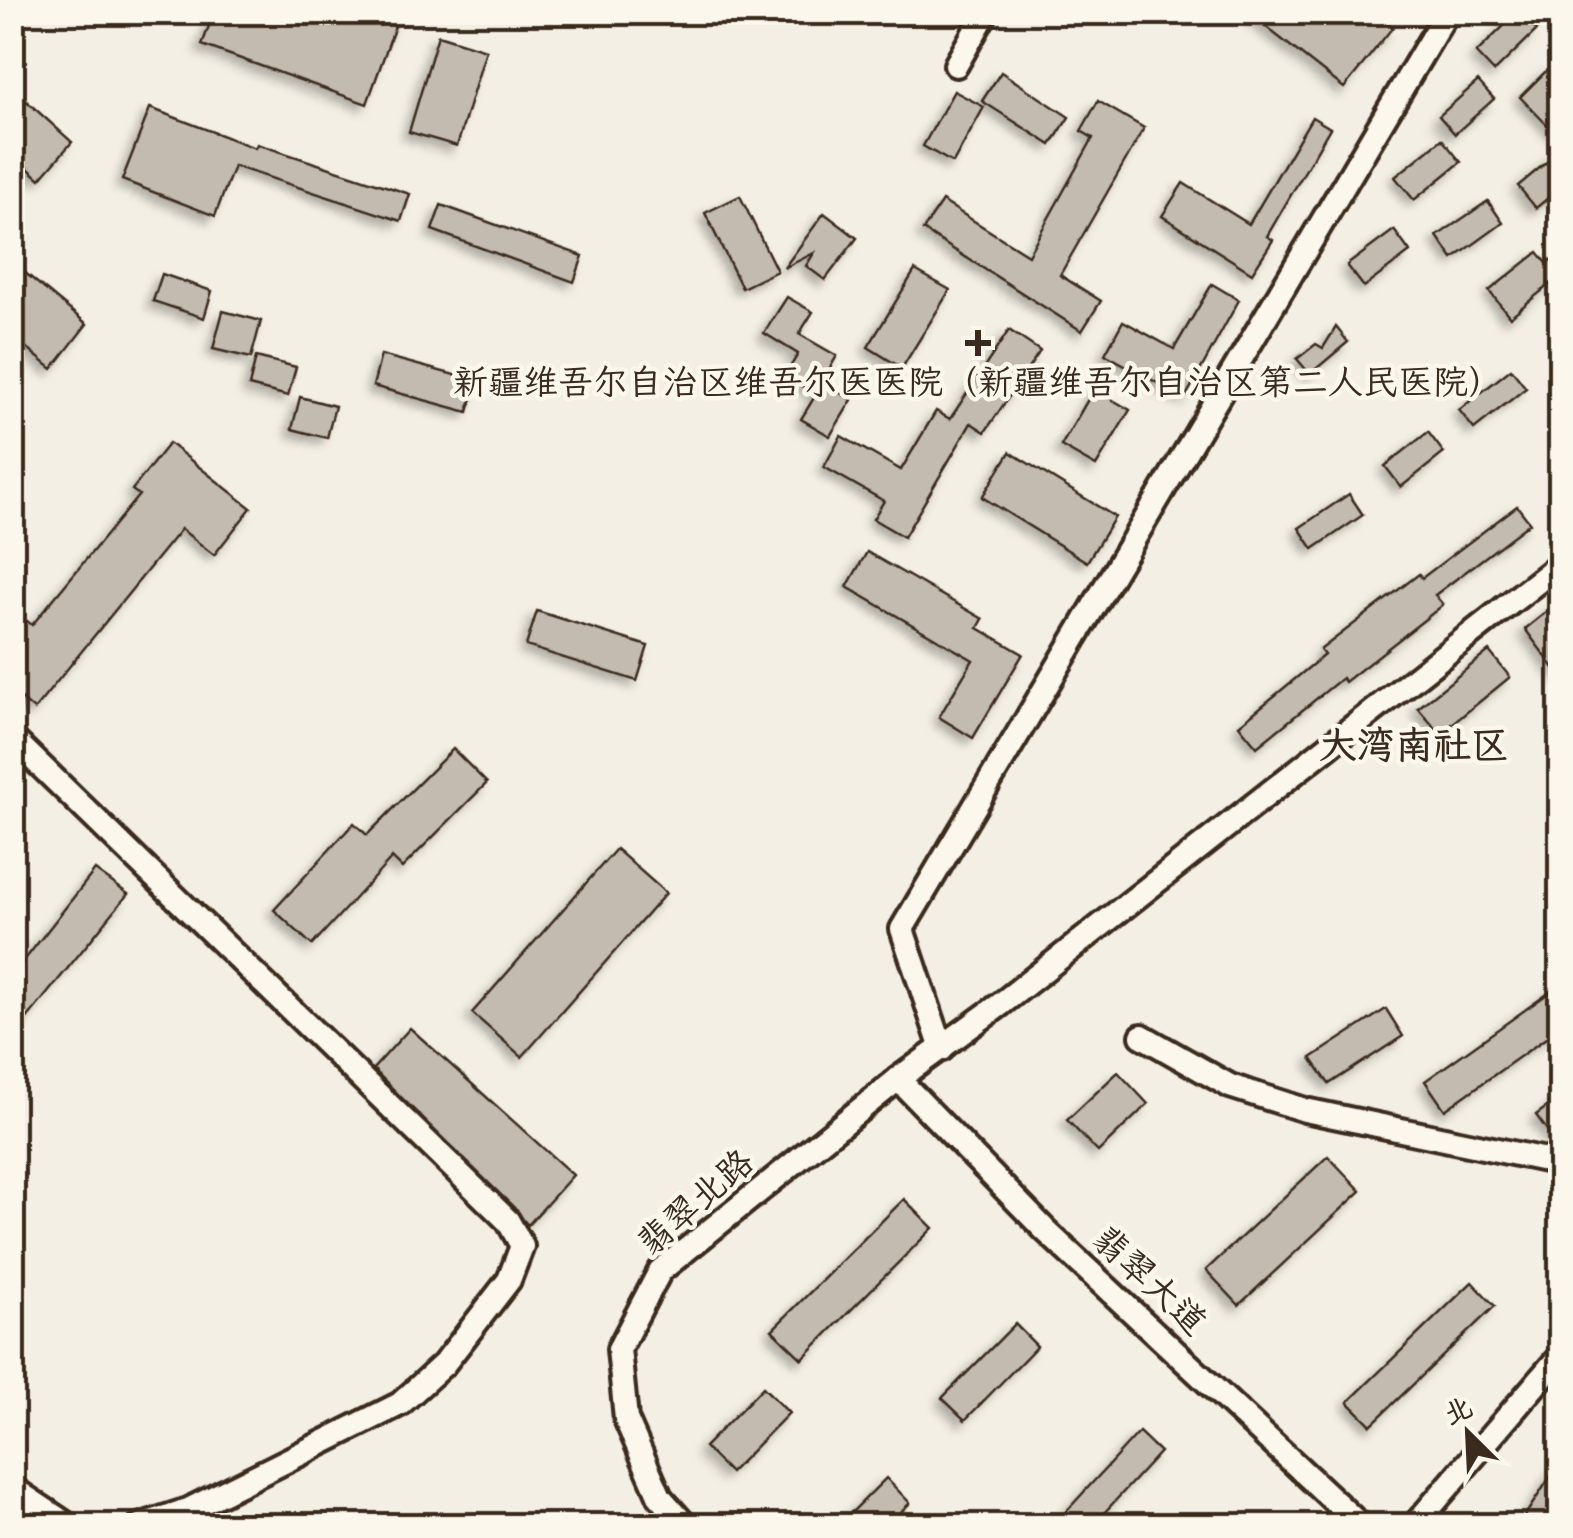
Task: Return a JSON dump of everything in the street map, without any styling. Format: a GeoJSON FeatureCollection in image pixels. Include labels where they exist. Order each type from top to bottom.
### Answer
{"type":"FeatureCollection","features":[{"type":"Feature","properties":{"kind":"street"},"geometry":{"type":"LineString","coordinates":[[956,65],[986,12]]}},
{"type":"Feature","properties":{"kind":"street"},"geometry":{"type":"LineString","coordinates":[[942,1049],[902,929],[1447,12]]}},
{"type":"Feature","properties":{"kind":"street","name":"翡翠北路"},"geometry":{"type":"LineString","coordinates":[[686,1526],[660,1497],[626,1419],[618,1349],[660,1272],[898,1079],[942,1049],[1560,564]]}},
{"type":"Feature","properties":{"kind":"street"},"geometry":{"type":"LineString","coordinates":[[12,738],[508,1221],[522,1246],[509,1280],[452,1354],[400,1404],[188,1510],[139,1526]]}},
{"type":"Feature","properties":{"kind":"street"},"geometry":{"type":"LineString","coordinates":[[1142,1036],[1230,1086],[1305,1110],[1560,1163]]}},
{"type":"Feature","properties":{"kind":"street","name":"翡翠大道"},"geometry":{"type":"LineString","coordinates":[[898,1079],[1046,1231],[1362,1526]]}},
{"type":"Feature","properties":{"kind":"street"},"geometry":{"type":"LineString","coordinates":[[1414,1526],[1560,1356]]}},
{"type":"Feature","properties":{"kind":"street"},"geometry":{"type":"LineString","coordinates":[[12,1488],[69,1526]]}},
{"type":"Feature","properties":{"kind":"building"},"geometry":{"type":"Polygon","coordinates":[[[214,12],[400,12],[367,104],[202,45],[214,12]]]}},
{"type":"Feature","properties":{"kind":"building"},"geometry":{"type":"Polygon","coordinates":[[[1247,12],[1375,12],[1393,27],[1344,88],[1247,12]]]}},
{"type":"Feature","properties":{"kind":"building"},"geometry":{"type":"Polygon","coordinates":[[[1518,12],[1537,30],[1494,72],[1476,53],[1518,12]]]}},
{"type":"Feature","properties":{"kind":"building"},"geometry":{"type":"Polygon","coordinates":[[[438,35],[486,50],[457,146],[409,132],[438,35]]]}},
{"type":"Feature","properties":{"kind":"building"},"geometry":{"type":"Polygon","coordinates":[[[1549,68],[1560,79],[1560,138],[1520,97],[1549,68]]]}},
{"type":"Feature","properties":{"kind":"building"},"geometry":{"type":"Polygon","coordinates":[[[1001,72],[1069,117],[1051,145],[982,101],[1001,72]]]}},
{"type":"Feature","properties":{"kind":"building"},"geometry":{"type":"Polygon","coordinates":[[[1478,81],[1494,99],[1455,134],[1439,116],[1478,81]]]}},
{"type":"Feature","properties":{"kind":"building"},"geometry":{"type":"Polygon","coordinates":[[[12,88],[72,142],[40,179],[12,154],[12,88]]]}},
{"type":"Feature","properties":{"kind":"building"},"geometry":{"type":"Polygon","coordinates":[[[954,91],[984,107],[953,163],[923,146],[954,91]]]}},
{"type":"Feature","properties":{"kind":"building"},"geometry":{"type":"Polygon","coordinates":[[[1098,101],[1144,128],[1060,275],[1101,301],[1082,331],[923,230],[942,201],[1028,255],[1093,138],[1081,131],[1098,101]]]}},
{"type":"Feature","properties":{"kind":"building"},"geometry":{"type":"Polygon","coordinates":[[[150,108],[255,148],[257,144],[410,194],[401,221],[234,166],[215,216],[122,180],[150,108]]]}},
{"type":"Feature","properties":{"kind":"building"},"geometry":{"type":"Polygon","coordinates":[[[1312,117],[1330,128],[1267,236],[1273,240],[1252,273],[1162,216],[1183,183],[1249,224],[1312,117]]]}},
{"type":"Feature","properties":{"kind":"building"},"geometry":{"type":"Polygon","coordinates":[[[1442,139],[1461,162],[1414,200],[1395,177],[1442,139]]]}},
{"type":"Feature","properties":{"kind":"building"},"geometry":{"type":"Polygon","coordinates":[[[1560,151],[1560,188],[1536,208],[1518,186],[1560,151]]]}},
{"type":"Feature","properties":{"kind":"building"},"geometry":{"type":"Polygon","coordinates":[[[740,196],[777,271],[742,288],[705,213],[740,196]]]}},
{"type":"Feature","properties":{"kind":"building"},"geometry":{"type":"Polygon","coordinates":[[[1488,201],[1503,223],[1453,259],[1437,236],[1488,201]]]}},
{"type":"Feature","properties":{"kind":"building"},"geometry":{"type":"Polygon","coordinates":[[[441,205],[583,256],[574,282],[432,230],[441,205]]]}},
{"type":"Feature","properties":{"kind":"building"},"geometry":{"type":"Polygon","coordinates":[[[824,213],[857,238],[825,280],[806,266],[814,253],[784,268],[824,213]]]}},
{"type":"Feature","properties":{"kind":"building"},"geometry":{"type":"Polygon","coordinates":[[[1394,230],[1410,252],[1364,287],[1347,265],[1394,230]]]}},
{"type":"Feature","properties":{"kind":"building"},"geometry":{"type":"Polygon","coordinates":[[[1538,252],[1547,263],[1560,253],[1560,276],[1510,317],[1489,291],[1538,252]]]}},
{"type":"Feature","properties":{"kind":"building"},"geometry":{"type":"Polygon","coordinates":[[[12,262],[87,324],[52,369],[12,336],[12,262]]]}},
{"type":"Feature","properties":{"kind":"building"},"geometry":{"type":"Polygon","coordinates":[[[915,270],[950,290],[902,368],[868,347],[915,270]]]}},
{"type":"Feature","properties":{"kind":"building"},"geometry":{"type":"Polygon","coordinates":[[[162,274],[212,291],[204,318],[153,301],[162,274]]]}},
{"type":"Feature","properties":{"kind":"building"},"geometry":{"type":"Polygon","coordinates":[[[1212,284],[1239,300],[1185,398],[1105,354],[1123,321],[1174,349],[1212,284]]]}},
{"type":"Feature","properties":{"kind":"building"},"geometry":{"type":"Polygon","coordinates":[[[787,297],[813,312],[799,334],[837,356],[815,393],[785,376],[798,354],[764,333],[787,297]]]}},
{"type":"Feature","properties":{"kind":"building"},"geometry":{"type":"Polygon","coordinates":[[[223,311],[261,321],[251,358],[213,349],[223,311]]]}},
{"type":"Feature","properties":{"kind":"building"},"geometry":{"type":"Polygon","coordinates":[[[1336,327],[1348,342],[1310,374],[1297,359],[1316,344],[1323,348],[1336,327]]]}},
{"type":"Feature","properties":{"kind":"building"},"geometry":{"type":"Polygon","coordinates":[[[1009,330],[1040,351],[985,432],[971,423],[904,537],[873,519],[884,501],[824,467],[841,436],[901,470],[936,411],[950,419],[1009,330]]]}},
{"type":"Feature","properties":{"kind":"building"},"geometry":{"type":"Polygon","coordinates":[[[381,355],[477,381],[468,412],[373,386],[381,355]]]}},
{"type":"Feature","properties":{"kind":"building"},"geometry":{"type":"Polygon","coordinates":[[[256,357],[296,367],[288,396],[249,386],[256,357]]]}},
{"type":"Feature","properties":{"kind":"building"},"geometry":{"type":"Polygon","coordinates":[[[1511,369],[1526,388],[1474,429],[1459,410],[1511,369]]]}},
{"type":"Feature","properties":{"kind":"building"},"geometry":{"type":"Polygon","coordinates":[[[823,383],[852,400],[830,436],[801,419],[823,383]]]}},
{"type":"Feature","properties":{"kind":"building"},"geometry":{"type":"Polygon","coordinates":[[[1094,389],[1130,410],[1096,466],[1061,446],[1094,389]]]}},
{"type":"Feature","properties":{"kind":"building"},"geometry":{"type":"Polygon","coordinates":[[[300,397],[335,406],[327,438],[292,429],[300,397]]]}},
{"type":"Feature","properties":{"kind":"building"},"geometry":{"type":"Polygon","coordinates":[[[1428,432],[1444,453],[1401,487],[1385,466],[1428,432]]]}},
{"type":"Feature","properties":{"kind":"building"},"geometry":{"type":"Polygon","coordinates":[[[169,443],[251,508],[214,555],[181,529],[34,710],[12,691],[12,638],[27,621],[32,625],[139,495],[132,490],[169,443]]]}},
{"type":"Feature","properties":{"kind":"building"},"geometry":{"type":"Polygon","coordinates":[[[1010,452],[1115,517],[1087,562],[982,497],[1010,452]]]}},
{"type":"Feature","properties":{"kind":"building"},"geometry":{"type":"Polygon","coordinates":[[[1349,494],[1363,515],[1313,549],[1299,528],[1349,494]]]}},
{"type":"Feature","properties":{"kind":"building"},"geometry":{"type":"Polygon","coordinates":[[[1517,506],[1530,523],[1435,595],[1443,605],[1345,682],[1342,678],[1257,747],[1239,725],[1324,655],[1320,650],[1517,506]]]}},
{"type":"Feature","properties":{"kind":"building"},"geometry":{"type":"Polygon","coordinates":[[[867,552],[983,619],[978,628],[1023,654],[973,738],[939,717],[973,660],[847,587],[867,552]]]}},
{"type":"Feature","properties":{"kind":"building"},"geometry":{"type":"Polygon","coordinates":[[[1560,601],[1560,676],[1525,629],[1560,601]]]}},
{"type":"Feature","properties":{"kind":"building"},"geometry":{"type":"Polygon","coordinates":[[[537,611],[648,646],[637,681],[526,646],[537,611]]]}},
{"type":"Feature","properties":{"kind":"building"},"geometry":{"type":"Polygon","coordinates":[[[1489,651],[1510,677],[1440,734],[1418,708],[1489,651]]]}},
{"type":"Feature","properties":{"kind":"building"},"geometry":{"type":"Polygon","coordinates":[[[453,749],[487,783],[402,868],[392,858],[312,945],[274,910],[354,823],[367,835],[453,749]]]}},
{"type":"Feature","properties":{"kind":"building"},"geometry":{"type":"Polygon","coordinates":[[[616,849],[666,893],[522,1057],[472,1013],[616,849]]]}},
{"type":"Feature","properties":{"kind":"building"},"geometry":{"type":"Polygon","coordinates":[[[95,870],[128,894],[12,1037],[12,976],[95,870]]]}},
{"type":"Feature","properties":{"kind":"building"},"geometry":{"type":"Polygon","coordinates":[[[1560,985],[1560,1028],[1445,1110],[1425,1081],[1560,985]]]}},
{"type":"Feature","properties":{"kind":"building"},"geometry":{"type":"Polygon","coordinates":[[[1386,1009],[1403,1036],[1329,1084],[1311,1058],[1386,1009]]]}},
{"type":"Feature","properties":{"kind":"building"},"geometry":{"type":"Polygon","coordinates":[[[410,1028],[573,1175],[528,1225],[373,1069],[410,1028]]]}},
{"type":"Feature","properties":{"kind":"building"},"geometry":{"type":"Polygon","coordinates":[[[1118,1072],[1148,1104],[1098,1152],[1067,1120],[1118,1072]]]}},
{"type":"Feature","properties":{"kind":"building"},"geometry":{"type":"Polygon","coordinates":[[[1560,1097],[1560,1148],[1536,1115],[1560,1097]]]}},
{"type":"Feature","properties":{"kind":"building"},"geometry":{"type":"Polygon","coordinates":[[[1328,1156],[1361,1191],[1239,1305],[1206,1270],[1328,1156]]]}},
{"type":"Feature","properties":{"kind":"building"},"geometry":{"type":"Polygon","coordinates":[[[904,1199],[933,1228],[802,1359],[772,1330],[904,1199]]]}},
{"type":"Feature","properties":{"kind":"building"},"geometry":{"type":"Polygon","coordinates":[[[1472,1282],[1495,1306],[1371,1425],[1348,1402],[1472,1282]]]}},
{"type":"Feature","properties":{"kind":"building"},"geometry":{"type":"Polygon","coordinates":[[[1015,1324],[1037,1346],[965,1420],[942,1398],[1015,1324]]]}},
{"type":"Feature","properties":{"kind":"building"},"geometry":{"type":"Polygon","coordinates":[[[763,1387],[789,1413],[730,1473],[704,1447],[763,1387]]]}},
{"type":"Feature","properties":{"kind":"building"},"geometry":{"type":"Polygon","coordinates":[[[1139,1432],[1160,1452],[1092,1526],[1072,1526],[1062,1516],[1139,1432]]]}},
{"type":"Feature","properties":{"kind":"building"},"geometry":{"type":"Polygon","coordinates":[[[1560,1462],[1557,1526],[1518,1526],[1560,1462]]]}},
{"type":"Feature","properties":{"kind":"building"},"geometry":{"type":"Polygon","coordinates":[[[886,1478],[910,1503],[887,1526],[838,1526],[886,1478]]]}},
{"type":"Feature","properties":{"kind":"place","name":"新疆维吾尔自治区维吾尔医医院（新疆维吾尔自治区第二人民医院）"},"geometry":{"type":"Point","coordinates":[978,343]}},
{"type":"Feature","properties":{"kind":"district","name":"大湾南社区"},"geometry":{"type":"Point","coordinates":[1414,745]}}]}
